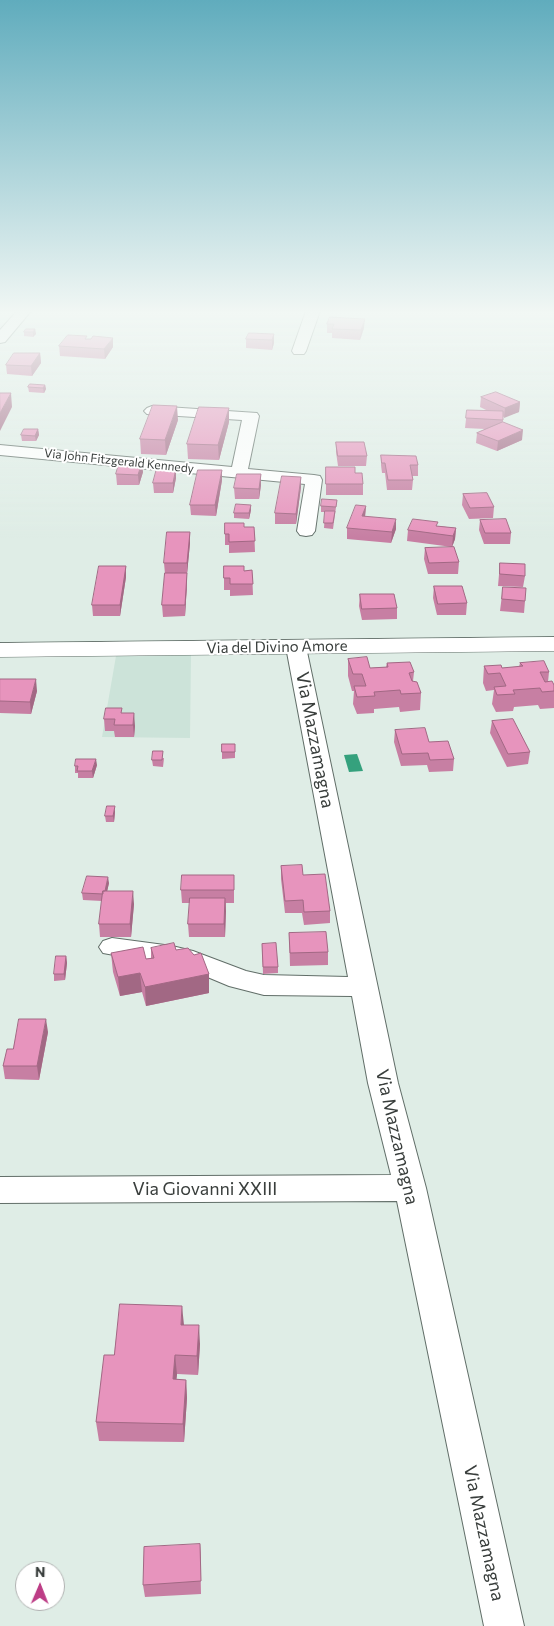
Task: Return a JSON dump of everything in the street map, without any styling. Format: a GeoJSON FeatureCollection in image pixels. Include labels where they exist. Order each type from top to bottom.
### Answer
{"type":"FeatureCollection","features":[{"type":"Feature","properties":{"kind":"main road","name":"Via del Divino Amore"},"geometry":{"type":"LineString","coordinates":[[0,650],[554,644]]}},
{"type":"Feature","properties":{"kind":"street"},"geometry":{"type":"LineString","coordinates":[[152,411],[251,416],[239,473]]}},
{"type":"Feature","properties":{"kind":"street","name":"Via John Fitzgerald Kennedy"},"geometry":{"type":"LineString","coordinates":[[0,450],[314,480],[306,531]]}},
{"type":"Feature","properties":{"kind":"street","name":"Via Mazzamagna"},"geometry":{"type":"LineString","coordinates":[[296,647],[383,1083],[410,1188],[504,1626]]}},
{"type":"Feature","properties":{"kind":"street"},"geometry":{"type":"LineString","coordinates":[[112,947],[172,955],[193,960],[238,979],[264,986],[364,988]]}},
{"type":"Feature","properties":{"kind":"street","name":"Via Giovanni XXIII"},"geometry":{"type":"LineString","coordinates":[[0,1190],[410,1188]]}},
{"type":"Feature","properties":{"kind":"shaded area"},"geometry":{"type":"Polygon","coordinates":[[[191,655],[190,738],[102,737],[116,656],[191,655]]]}},
{"type":"Feature","properties":{"kind":"shaded area"},"geometry":{"type":"Polygon","coordinates":[[[357,754],[363,771],[349,772],[344,755],[357,754]]]}},
{"type":"Feature","properties":{"kind":"building"},"geometry":{"type":"Polygon","coordinates":[[[496,392],[520,402],[505,408],[481,397],[496,392]]]}},
{"type":"Feature","properties":{"kind":"building"},"geometry":{"type":"Polygon","coordinates":[[[0,393],[11,393],[0,413],[0,393]]]}},
{"type":"Feature","properties":{"kind":"building"},"geometry":{"type":"Polygon","coordinates":[[[153,405],[177,406],[165,440],[140,439],[153,405]]]}},
{"type":"Feature","properties":{"kind":"building"},"geometry":{"type":"Polygon","coordinates":[[[199,407],[229,408],[218,445],[187,444],[199,407]]]}},
{"type":"Feature","properties":{"kind":"building"},"geometry":{"type":"Polygon","coordinates":[[[467,410],[503,411],[503,420],[466,418],[467,410]]]}},
{"type":"Feature","properties":{"kind":"building"},"geometry":{"type":"Polygon","coordinates":[[[503,422],[523,430],[498,441],[477,433],[503,422]]]}},
{"type":"Feature","properties":{"kind":"building"},"geometry":{"type":"Polygon","coordinates":[[[24,429],[38,429],[35,436],[21,435],[24,429]]]}},
{"type":"Feature","properties":{"kind":"building"},"geometry":{"type":"Polygon","coordinates":[[[336,442],[364,442],[367,456],[338,456],[336,442]]]}},
{"type":"Feature","properties":{"kind":"building"},"geometry":{"type":"Polygon","coordinates":[[[381,455],[416,456],[418,465],[410,465],[413,480],[388,480],[385,463],[382,463],[381,455]]]}},
{"type":"Feature","properties":{"kind":"building"},"geometry":{"type":"Polygon","coordinates":[[[120,461],[142,462],[138,475],[116,474],[120,461]]]}},
{"type":"Feature","properties":{"kind":"building"},"geometry":{"type":"Polygon","coordinates":[[[326,467],[355,467],[355,473],[362,473],[363,484],[326,484],[326,467]]]}},
{"type":"Feature","properties":{"kind":"building"},"geometry":{"type":"Polygon","coordinates":[[[157,468],[176,468],[173,483],[153,483],[157,468]]]}},
{"type":"Feature","properties":{"kind":"building"},"geometry":{"type":"Polygon","coordinates":[[[198,470],[222,470],[215,505],[190,505],[198,470]]]}},
{"type":"Feature","properties":{"kind":"building"},"geometry":{"type":"Polygon","coordinates":[[[237,474],[261,474],[259,489],[234,488],[237,474]]]}},
{"type":"Feature","properties":{"kind":"building"},"geometry":{"type":"Polygon","coordinates":[[[282,476],[301,477],[296,514],[275,513],[282,476]]]}},
{"type":"Feature","properties":{"kind":"building"},"geometry":{"type":"Polygon","coordinates":[[[487,493],[494,507],[470,508],[463,494],[487,493]]]}},
{"type":"Feature","properties":{"kind":"building"},"geometry":{"type":"Polygon","coordinates":[[[322,499],[337,500],[336,507],[321,506],[322,499]]]}},
{"type":"Feature","properties":{"kind":"building"},"geometry":{"type":"Polygon","coordinates":[[[236,504],[251,505],[249,513],[234,513],[236,504]]]}},
{"type":"Feature","properties":{"kind":"building"},"geometry":{"type":"Polygon","coordinates":[[[356,505],[366,506],[362,516],[396,519],[392,532],[347,528],[356,505]]]}},
{"type":"Feature","properties":{"kind":"building"},"geometry":{"type":"Polygon","coordinates":[[[325,511],[335,511],[333,523],[324,523],[325,511]]]}},
{"type":"Feature","properties":{"kind":"building"},"geometry":{"type":"Polygon","coordinates":[[[413,519],[438,522],[436,526],[456,528],[453,536],[408,530],[413,519]]]}},
{"type":"Feature","properties":{"kind":"building"},"geometry":{"type":"Polygon","coordinates":[[[506,519],[511,533],[485,533],[480,520],[506,519]]]}},
{"type":"Feature","properties":{"kind":"building"},"geometry":{"type":"Polygon","coordinates":[[[225,523],[244,523],[244,527],[254,527],[255,541],[229,542],[229,534],[225,534],[225,523]]]}},
{"type":"Feature","properties":{"kind":"building"},"geometry":{"type":"Polygon","coordinates":[[[167,532],[190,532],[187,563],[164,563],[167,532]]]}},
{"type":"Feature","properties":{"kind":"building"},"geometry":{"type":"Polygon","coordinates":[[[454,547],[459,562],[429,563],[425,548],[454,547]]]}},
{"type":"Feature","properties":{"kind":"building"},"geometry":{"type":"Polygon","coordinates":[[[500,563],[525,564],[525,576],[500,574],[500,563]]]}},
{"type":"Feature","properties":{"kind":"building"},"geometry":{"type":"Polygon","coordinates":[[[99,566],[126,566],[120,605],[92,605],[99,566]]]}},
{"type":"Feature","properties":{"kind":"building"},"geometry":{"type":"Polygon","coordinates":[[[224,566],[244,566],[244,571],[252,570],[253,584],[230,584],[230,578],[224,578],[224,566]]]}},
{"type":"Feature","properties":{"kind":"building"},"geometry":{"type":"Polygon","coordinates":[[[165,573],[187,573],[185,605],[162,605],[165,573]]]}},
{"type":"Feature","properties":{"kind":"building"},"geometry":{"type":"Polygon","coordinates":[[[434,586],[462,586],[467,603],[438,604],[434,586]]]}},
{"type":"Feature","properties":{"kind":"building"},"geometry":{"type":"Polygon","coordinates":[[[503,587],[526,588],[525,601],[502,599],[503,587]]]}},
{"type":"Feature","properties":{"kind":"building"},"geometry":{"type":"Polygon","coordinates":[[[360,594],[394,594],[397,608],[362,609],[360,594]]]}},
{"type":"Feature","properties":{"kind":"building"},"geometry":{"type":"Polygon","coordinates":[[[367,657],[370,668],[388,667],[387,663],[410,662],[414,672],[409,673],[412,681],[417,682],[421,693],[401,694],[400,690],[374,692],[375,696],[357,697],[354,686],[366,686],[362,674],[353,674],[348,659],[367,657]]]}},
{"type":"Feature","properties":{"kind":"building"},"geometry":{"type":"Polygon","coordinates":[[[544,661],[549,672],[540,672],[545,682],[552,681],[554,691],[542,692],[540,688],[513,690],[515,694],[497,695],[494,687],[506,686],[500,673],[488,674],[484,666],[501,665],[502,668],[523,666],[520,663],[544,661]]]}},
{"type":"Feature","properties":{"kind":"building"},"geometry":{"type":"Polygon","coordinates":[[[0,679],[36,679],[30,702],[0,701],[0,679]]]}},
{"type":"Feature","properties":{"kind":"building"},"geometry":{"type":"Polygon","coordinates":[[[106,708],[122,708],[121,713],[134,713],[133,725],[114,725],[115,719],[104,719],[106,708]]]}},
{"type":"Feature","properties":{"kind":"building"},"geometry":{"type":"Polygon","coordinates":[[[513,719],[530,752],[508,754],[492,721],[513,719]]]}},
{"type":"Feature","properties":{"kind":"building"},"geometry":{"type":"Polygon","coordinates":[[[425,728],[429,742],[448,741],[454,759],[430,760],[428,753],[402,754],[395,730],[425,728]]]}},
{"type":"Feature","properties":{"kind":"building"},"geometry":{"type":"Polygon","coordinates":[[[222,744],[235,744],[235,752],[222,752],[222,744]]]}},
{"type":"Feature","properties":{"kind":"building"},"geometry":{"type":"Polygon","coordinates":[[[153,751],[163,751],[162,760],[152,760],[153,751]]]}},
{"type":"Feature","properties":{"kind":"building"},"geometry":{"type":"Polygon","coordinates":[[[76,759],[96,759],[92,771],[77,771],[78,766],[75,766],[76,759]]]}},
{"type":"Feature","properties":{"kind":"building"},"geometry":{"type":"Polygon","coordinates":[[[107,806],[115,806],[113,816],[105,816],[107,806]]]}},
{"type":"Feature","properties":{"kind":"building"},"geometry":{"type":"Polygon","coordinates":[[[302,865],[303,875],[325,874],[330,911],[304,912],[303,900],[285,901],[281,866],[302,865]]]}},
{"type":"Feature","properties":{"kind":"building"},"geometry":{"type":"Polygon","coordinates":[[[182,875],[234,875],[234,890],[181,890],[182,875]]]}},
{"type":"Feature","properties":{"kind":"building"},"geometry":{"type":"Polygon","coordinates":[[[87,876],[108,877],[103,894],[82,893],[87,876]]]}},
{"type":"Feature","properties":{"kind":"building"},"geometry":{"type":"Polygon","coordinates":[[[103,891],[133,891],[130,924],[99,924],[103,891]]]}},
{"type":"Feature","properties":{"kind":"building"},"geometry":{"type":"Polygon","coordinates":[[[190,898],[225,898],[224,924],[188,924],[190,898]]]}},
{"type":"Feature","properties":{"kind":"building"},"geometry":{"type":"Polygon","coordinates":[[[326,932],[328,952],[290,953],[289,933],[326,932]]]}},
{"type":"Feature","properties":{"kind":"building"},"geometry":{"type":"Polygon","coordinates":[[[174,943],[176,950],[188,948],[194,955],[201,953],[209,974],[145,987],[140,973],[118,977],[111,953],[143,947],[146,959],[154,958],[151,948],[174,943]]]}},
{"type":"Feature","properties":{"kind":"building"},"geometry":{"type":"Polygon","coordinates":[[[276,943],[278,967],[263,967],[262,944],[276,943]]]}},
{"type":"Feature","properties":{"kind":"building"},"geometry":{"type":"Polygon","coordinates":[[[56,956],[66,956],[64,974],[54,974],[56,956]]]}},
{"type":"Feature","properties":{"kind":"building"},"geometry":{"type":"Polygon","coordinates":[[[19,1019],[46,1019],[37,1066],[3,1066],[7,1049],[13,1049],[19,1019]]]}},
{"type":"Feature","properties":{"kind":"building"},"geometry":{"type":"Polygon","coordinates":[[[120,1304],[182,1306],[181,1325],[199,1325],[197,1356],[175,1355],[173,1379],[186,1380],[183,1424],[96,1422],[104,1355],[114,1355],[120,1304]]]}},
{"type":"Feature","properties":{"kind":"building"},"geometry":{"type":"Polygon","coordinates":[[[200,1544],[201,1581],[143,1585],[144,1547],[200,1544]]]}}]}
